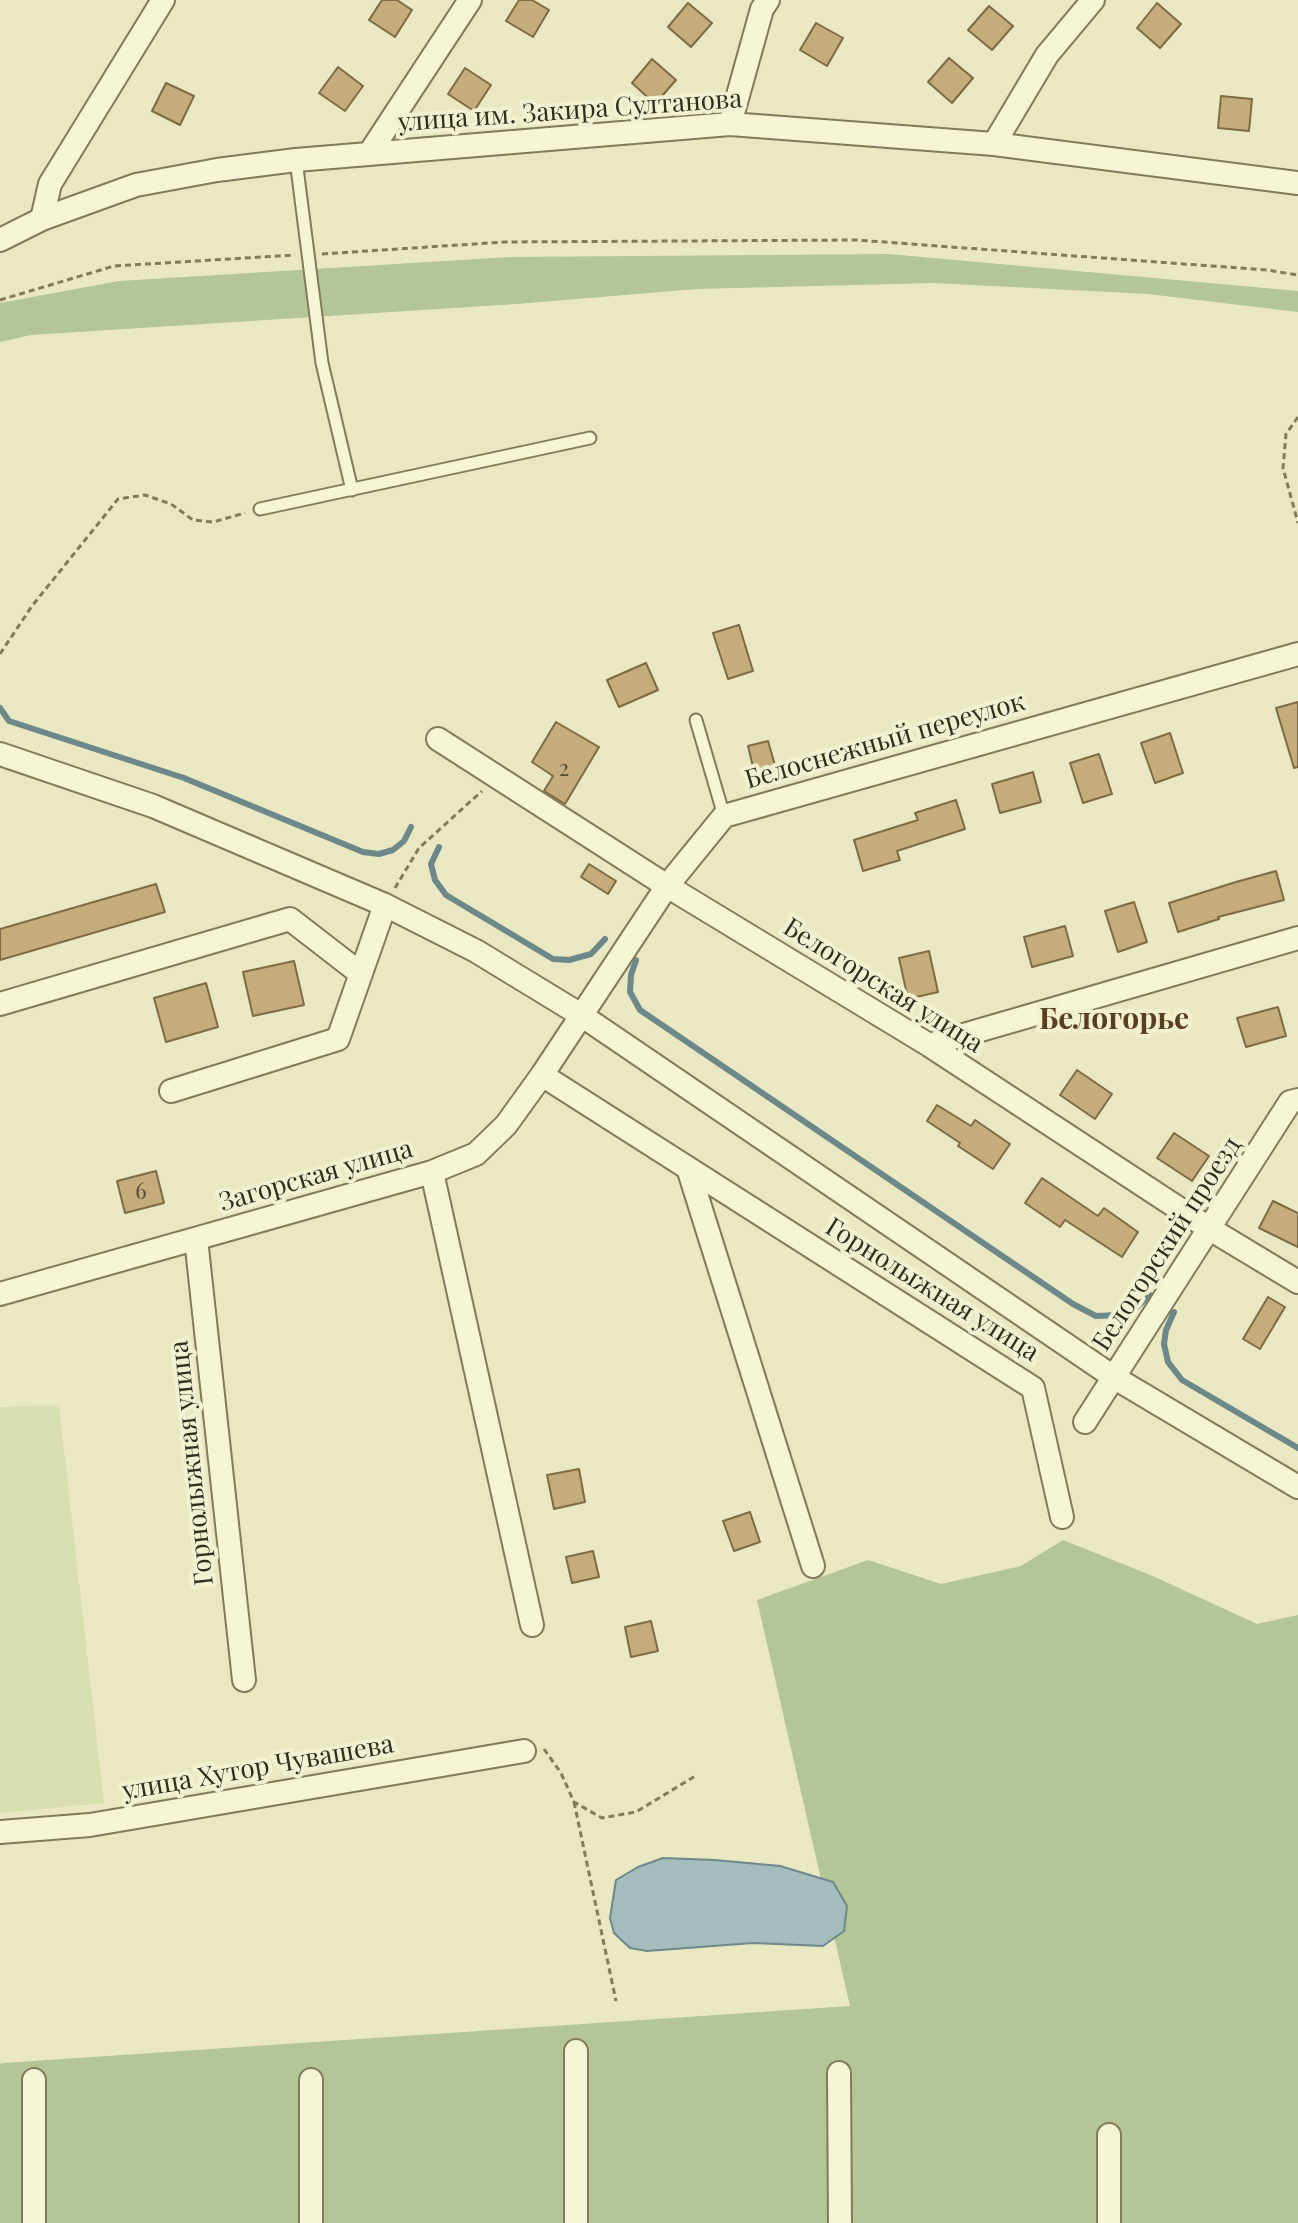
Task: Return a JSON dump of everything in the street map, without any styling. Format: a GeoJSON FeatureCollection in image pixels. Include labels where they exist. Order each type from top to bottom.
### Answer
{"type":"FeatureCollection","features":[{"type":"Feature","properties":{"kind":"street"},"geometry":{"type":"LineString","coordinates":[[42,219],[50,184],[163,0]]}},
{"type":"Feature","properties":{"kind":"street"},"geometry":{"type":"LineString","coordinates":[[369,154],[470,0]]}},
{"type":"Feature","properties":{"kind":"street"},"geometry":{"type":"LineString","coordinates":[[730,124],[762,9],[768,0]]}},
{"type":"Feature","properties":{"kind":"street"},"geometry":{"type":"LineString","coordinates":[[994,144],[1047,55],[1093,0]]}},
{"type":"Feature","properties":{"kind":"street","name":"улица им. Закира Султанова"},"geometry":{"type":"LineString","coordinates":[[0,240],[42,219],[136,185],[217,170],[296,160],[730,124],[994,144],[1295,177]]}},
{"type":"Feature","properties":{"kind":"street","name":"Белоснежный переулок"},"geometry":{"type":"LineString","coordinates":[[581,1015],[667,886],[724,816],[1298,654]]}},
{"type":"Feature","properties":{"kind":"street","name":"Белогорская улица"},"geometry":{"type":"LineString","coordinates":[[438,739],[667,886],[929,1045],[1210,1229],[1298,1282]]}},
{"type":"Feature","properties":{"kind":"street"},"geometry":{"type":"LineString","coordinates":[[0,754],[153,806],[385,905],[476,951],[581,1015],[1115,1378],[1298,1487]]}},
{"type":"Feature","properties":{"kind":"street"},"geometry":{"type":"LineString","coordinates":[[171,1091],[338,1039],[385,905]]}},
{"type":"Feature","properties":{"kind":"street"},"geometry":{"type":"LineString","coordinates":[[0,1004],[290,919],[361,974]]}},
{"type":"Feature","properties":{"kind":"street"},"geometry":{"type":"LineString","coordinates":[[929,1045],[1298,938]]}},
{"type":"Feature","properties":{"kind":"street","name":"Загорская улица"},"geometry":{"type":"LineString","coordinates":[[0,1294],[432,1172],[476,1154],[506,1125],[581,1015]]}},
{"type":"Feature","properties":{"kind":"street","name":"Горнолыжная улица"},"geometry":{"type":"LineString","coordinates":[[542,1075],[1033,1388],[1062,1517]]}},
{"type":"Feature","properties":{"kind":"street","name":"Белогорский проезд"},"geometry":{"type":"LineString","coordinates":[[1085,1422],[1290,1102],[1298,1100]]}},
{"type":"Feature","properties":{"kind":"street"},"geometry":{"type":"LineString","coordinates":[[688,1168],[813,1566]]}},
{"type":"Feature","properties":{"kind":"street"},"geometry":{"type":"LineString","coordinates":[[432,1172],[532,1625]]}},
{"type":"Feature","properties":{"kind":"street","name":"Горнолыжная улица"},"geometry":{"type":"LineString","coordinates":[[196,1239],[244,1680]]}},
{"type":"Feature","properties":{"kind":"street","name":"улица Хутор Чувашева"},"geometry":{"type":"LineString","coordinates":[[0,1832],[90,1825],[524,1751]]}},
{"type":"Feature","properties":{"kind":"street"},"geometry":{"type":"LineString","coordinates":[[576,2051],[576,2223]]}},
{"type":"Feature","properties":{"kind":"street"},"geometry":{"type":"LineString","coordinates":[[839,2073],[840,2223]]}},
{"type":"Feature","properties":{"kind":"street"},"geometry":{"type":"LineString","coordinates":[[34,2080],[34,2223]]}},
{"type":"Feature","properties":{"kind":"street"},"geometry":{"type":"LineString","coordinates":[[311,2080],[311,2223]]}},
{"type":"Feature","properties":{"kind":"street"},"geometry":{"type":"LineString","coordinates":[[1109,2135],[1109,2223]]}},
{"type":"Feature","properties":{"kind":"lane"},"geometry":{"type":"LineString","coordinates":[[296,160],[322,363],[352,490]]}},
{"type":"Feature","properties":{"kind":"lane"},"geometry":{"type":"LineString","coordinates":[[260,509],[590,438]]}},
{"type":"Feature","properties":{"kind":"lane"},"geometry":{"type":"LineString","coordinates":[[696,720],[724,816]]}},
{"type":"Feature","properties":{"kind":"path"},"geometry":{"type":"LineString","coordinates":[[0,300],[114,266],[504,242],[856,240],[1267,270],[1298,275]]}},
{"type":"Feature","properties":{"kind":"path"},"geometry":{"type":"LineString","coordinates":[[1298,417],[1286,434],[1283,468],[1298,523]]}},
{"type":"Feature","properties":{"kind":"path"},"geometry":{"type":"LineString","coordinates":[[0,654],[32,606],[118,499],[145,495],[171,504],[193,520],[213,522],[260,509]]}},
{"type":"Feature","properties":{"kind":"path"},"geometry":{"type":"LineString","coordinates":[[385,905],[419,848],[480,792],[504,782]]}},
{"type":"Feature","properties":{"kind":"path"},"geometry":{"type":"LineString","coordinates":[[524,1751],[544,1749],[561,1773],[574,1802],[616,2001]]}},
{"type":"Feature","properties":{"kind":"path"},"geometry":{"type":"LineString","coordinates":[[574,1802],[602,1818],[636,1812],[697,1775]]}},
{"type":"Feature","properties":{"kind":"green space"},"geometry":{"type":"Polygon","coordinates":[[[889,254],[1298,291],[1298,312],[1148,294],[934,283],[697,289],[517,304],[31,335],[0,342],[0,303],[119,281],[510,257],[889,254]]]}},
{"type":"Feature","properties":{"kind":"green space"},"geometry":{"type":"Polygon","coordinates":[[[59,1405],[104,1803],[0,1813],[0,1407],[59,1405]]]}},
{"type":"Feature","properties":{"kind":"green space"},"geometry":{"type":"Polygon","coordinates":[[[1063,1540],[1155,1577],[1257,1624],[1298,1615],[1298,2223],[0,2223],[0,2064],[3,2063],[850,2006],[757,1600],[868,1560],[941,1584],[1021,1566],[1063,1540]]]}},
{"type":"Feature","properties":{"kind":"water"},"geometry":{"type":"Polygon","coordinates":[[[663,1858],[780,1866],[833,1882],[847,1906],[844,1931],[823,1946],[753,1943],[647,1951],[630,1948],[614,1933],[610,1918],[616,1880],[638,1867],[663,1858]]]}},
{"type":"Feature","properties":{"kind":"building"},"geometry":{"type":"Polygon","coordinates":[[[382,0],[397,0],[412,10],[395,37],[369,20],[382,0]]]}},
{"type":"Feature","properties":{"kind":"building"},"geometry":{"type":"Polygon","coordinates":[[[519,0],[532,0],[549,10],[533,37],[506,21],[519,0]]]}},
{"type":"Feature","properties":{"kind":"building"},"geometry":{"type":"Polygon","coordinates":[[[688,3],[712,23],[691,47],[668,27],[688,3]]]}},
{"type":"Feature","properties":{"kind":"building"},"geometry":{"type":"Polygon","coordinates":[[[1157,3],[1181,24],[1160,48],[1137,28],[1157,3]]]}},
{"type":"Feature","properties":{"kind":"building"},"geometry":{"type":"Polygon","coordinates":[[[989,6],[1013,26],[992,50],[968,30],[989,6]]]}},
{"type":"Feature","properties":{"kind":"building"},"geometry":{"type":"Polygon","coordinates":[[[816,23],[843,38],[827,66],[800,50],[816,23]]]}},
{"type":"Feature","properties":{"kind":"building"},"geometry":{"type":"Polygon","coordinates":[[[949,58],[973,78],[952,103],[928,82],[949,58]]]}},
{"type":"Feature","properties":{"kind":"building"},"geometry":{"type":"Polygon","coordinates":[[[652,59],[676,80],[655,104],[632,83],[652,59]]]}},
{"type":"Feature","properties":{"kind":"building"},"geometry":{"type":"Polygon","coordinates":[[[338,67],[363,86],[345,111],[319,93],[338,67]]]}},
{"type":"Feature","properties":{"kind":"building"},"geometry":{"type":"Polygon","coordinates":[[[465,68],[491,85],[474,111],[448,94],[465,68]]]}},
{"type":"Feature","properties":{"kind":"building"},"geometry":{"type":"Polygon","coordinates":[[[166,83],[194,96],[180,125],[152,111],[166,83]]]}},
{"type":"Feature","properties":{"kind":"building"},"geometry":{"type":"Polygon","coordinates":[[[1221,96],[1252,99],[1249,131],[1218,128],[1221,96]]]}},
{"type":"Feature","properties":{"kind":"building"},"geometry":{"type":"Polygon","coordinates":[[[739,625],[753,671],[728,679],[713,633],[739,625]]]}},
{"type":"Feature","properties":{"kind":"building"},"geometry":{"type":"Polygon","coordinates":[[[646,663],[658,690],[619,707],[607,680],[646,663]]]}},
{"type":"Feature","properties":{"kind":"building"},"geometry":{"type":"Polygon","coordinates":[[[1298,702],[1298,767],[1294,768],[1276,708],[1298,702]]]}},
{"type":"Feature","properties":{"kind":"building"},"geometry":{"type":"Polygon","coordinates":[[[556,722],[599,747],[565,804],[544,791],[553,776],[532,762],[556,722]]]}},
{"type":"Feature","properties":{"kind":"building"},"geometry":{"type":"Polygon","coordinates":[[[1170,733],[1183,773],[1155,783],[1141,743],[1170,733]]]}},
{"type":"Feature","properties":{"kind":"building"},"geometry":{"type":"Polygon","coordinates":[[[768,741],[776,769],[755,775],[748,746],[768,741]]]}},
{"type":"Feature","properties":{"kind":"building"},"geometry":{"type":"Polygon","coordinates":[[[1099,754],[1112,794],[1083,803],[1070,763],[1099,754]]]}},
{"type":"Feature","properties":{"kind":"building"},"geometry":{"type":"Polygon","coordinates":[[[1033,772],[1041,802],[1000,813],[992,784],[1033,772]]]}},
{"type":"Feature","properties":{"kind":"building"},"geometry":{"type":"Polygon","coordinates":[[[956,800],[965,829],[897,851],[900,860],[863,871],[854,840],[918,820],[915,813],[956,800]]]}},
{"type":"Feature","properties":{"kind":"building"},"geometry":{"type":"Polygon","coordinates":[[[589,864],[616,881],[608,894],[581,877],[589,864]]]}},
{"type":"Feature","properties":{"kind":"building"},"geometry":{"type":"Polygon","coordinates":[[[1276,871],[1284,900],[1218,917],[1178,932],[1169,903],[1276,871]]]}},
{"type":"Feature","properties":{"kind":"building"},"geometry":{"type":"Polygon","coordinates":[[[156,884],[165,912],[0,960],[0,929],[156,884]]]}},
{"type":"Feature","properties":{"kind":"building"},"geometry":{"type":"Polygon","coordinates":[[[1134,902],[1147,942],[1118,952],[1105,911],[1134,902]]]}},
{"type":"Feature","properties":{"kind":"building"},"geometry":{"type":"Polygon","coordinates":[[[1065,926],[1073,956],[1032,967],[1024,937],[1065,926]]]}},
{"type":"Feature","properties":{"kind":"building"},"geometry":{"type":"Polygon","coordinates":[[[929,951],[938,992],[908,999],[899,958],[929,951]]]}},
{"type":"Feature","properties":{"kind":"building"},"geometry":{"type":"Polygon","coordinates":[[[294,961],[304,1005],[253,1016],[243,972],[294,961]]]}},
{"type":"Feature","properties":{"kind":"building"},"geometry":{"type":"Polygon","coordinates":[[[206,983],[218,1027],[166,1042],[154,998],[206,983]]]}},
{"type":"Feature","properties":{"kind":"building"},"geometry":{"type":"Polygon","coordinates":[[[1278,1007],[1286,1036],[1246,1047],[1237,1018],[1278,1007]]]}},
{"type":"Feature","properties":{"kind":"building"},"geometry":{"type":"Polygon","coordinates":[[[1077,1070],[1112,1094],[1095,1119],[1060,1095],[1077,1070]]]}},
{"type":"Feature","properties":{"kind":"building"},"geometry":{"type":"Polygon","coordinates":[[[937,1105],[971,1126],[975,1120],[1010,1144],[993,1169],[927,1121],[937,1105]]]}},
{"type":"Feature","properties":{"kind":"building"},"geometry":{"type":"Polygon","coordinates":[[[1174,1133],[1209,1156],[1192,1181],[1157,1158],[1174,1133]]]}},
{"type":"Feature","properties":{"kind":"building"},"geometry":{"type":"Polygon","coordinates":[[[156,1171],[164,1203],[125,1213],[117,1181],[156,1171]]]}},
{"type":"Feature","properties":{"kind":"building"},"geometry":{"type":"Polygon","coordinates":[[[1042,1178],[1098,1216],[1104,1208],[1138,1232],[1122,1257],[1065,1220],[1060,1227],[1025,1203],[1042,1178]]]}},
{"type":"Feature","properties":{"kind":"building"},"geometry":{"type":"Polygon","coordinates":[[[1273,1201],[1298,1213],[1298,1247],[1259,1228],[1273,1201]]]}},
{"type":"Feature","properties":{"kind":"building"},"geometry":{"type":"Polygon","coordinates":[[[1268,1297],[1285,1307],[1260,1349],[1243,1339],[1268,1297]]]}},
{"type":"Feature","properties":{"kind":"building"},"geometry":{"type":"Polygon","coordinates":[[[579,1469],[585,1502],[554,1509],[547,1475],[579,1469]]]}},
{"type":"Feature","properties":{"kind":"building"},"geometry":{"type":"Polygon","coordinates":[[[750,1512],[760,1542],[734,1551],[723,1521],[750,1512]]]}},
{"type":"Feature","properties":{"kind":"building"},"geometry":{"type":"Polygon","coordinates":[[[593,1551],[599,1577],[572,1583],[566,1557],[593,1551]]]}},
{"type":"Feature","properties":{"kind":"building"},"geometry":{"type":"Polygon","coordinates":[[[651,1621],[658,1651],[631,1657],[625,1627],[651,1621]]]}},
{"type":"Feature","properties":{"kind":"waterway"},"geometry":{"type":"LineString","coordinates":[[0,708],[9,721],[184,778],[363,852],[379,854],[393,850],[404,841],[411,827]]}},
{"type":"Feature","properties":{"kind":"waterway"},"geometry":{"type":"LineString","coordinates":[[439,847],[431,864],[435,880],[446,895],[553,959],[569,960],[591,954],[605,939]]}},
{"type":"Feature","properties":{"kind":"waterway"},"geometry":{"type":"LineString","coordinates":[[636,960],[630,992],[640,1010],[1073,1304],[1096,1316],[1119,1315],[1137,1307],[1150,1295]]}},
{"type":"Feature","properties":{"kind":"waterway"},"geometry":{"type":"LineString","coordinates":[[1174,1312],[1164,1344],[1168,1362],[1182,1380],[1298,1448]]}},
{"type":"Feature","properties":{"kind":"district","name":"Белогорье"},"geometry":{"type":"Point","coordinates":[1114,1020]}}]}
